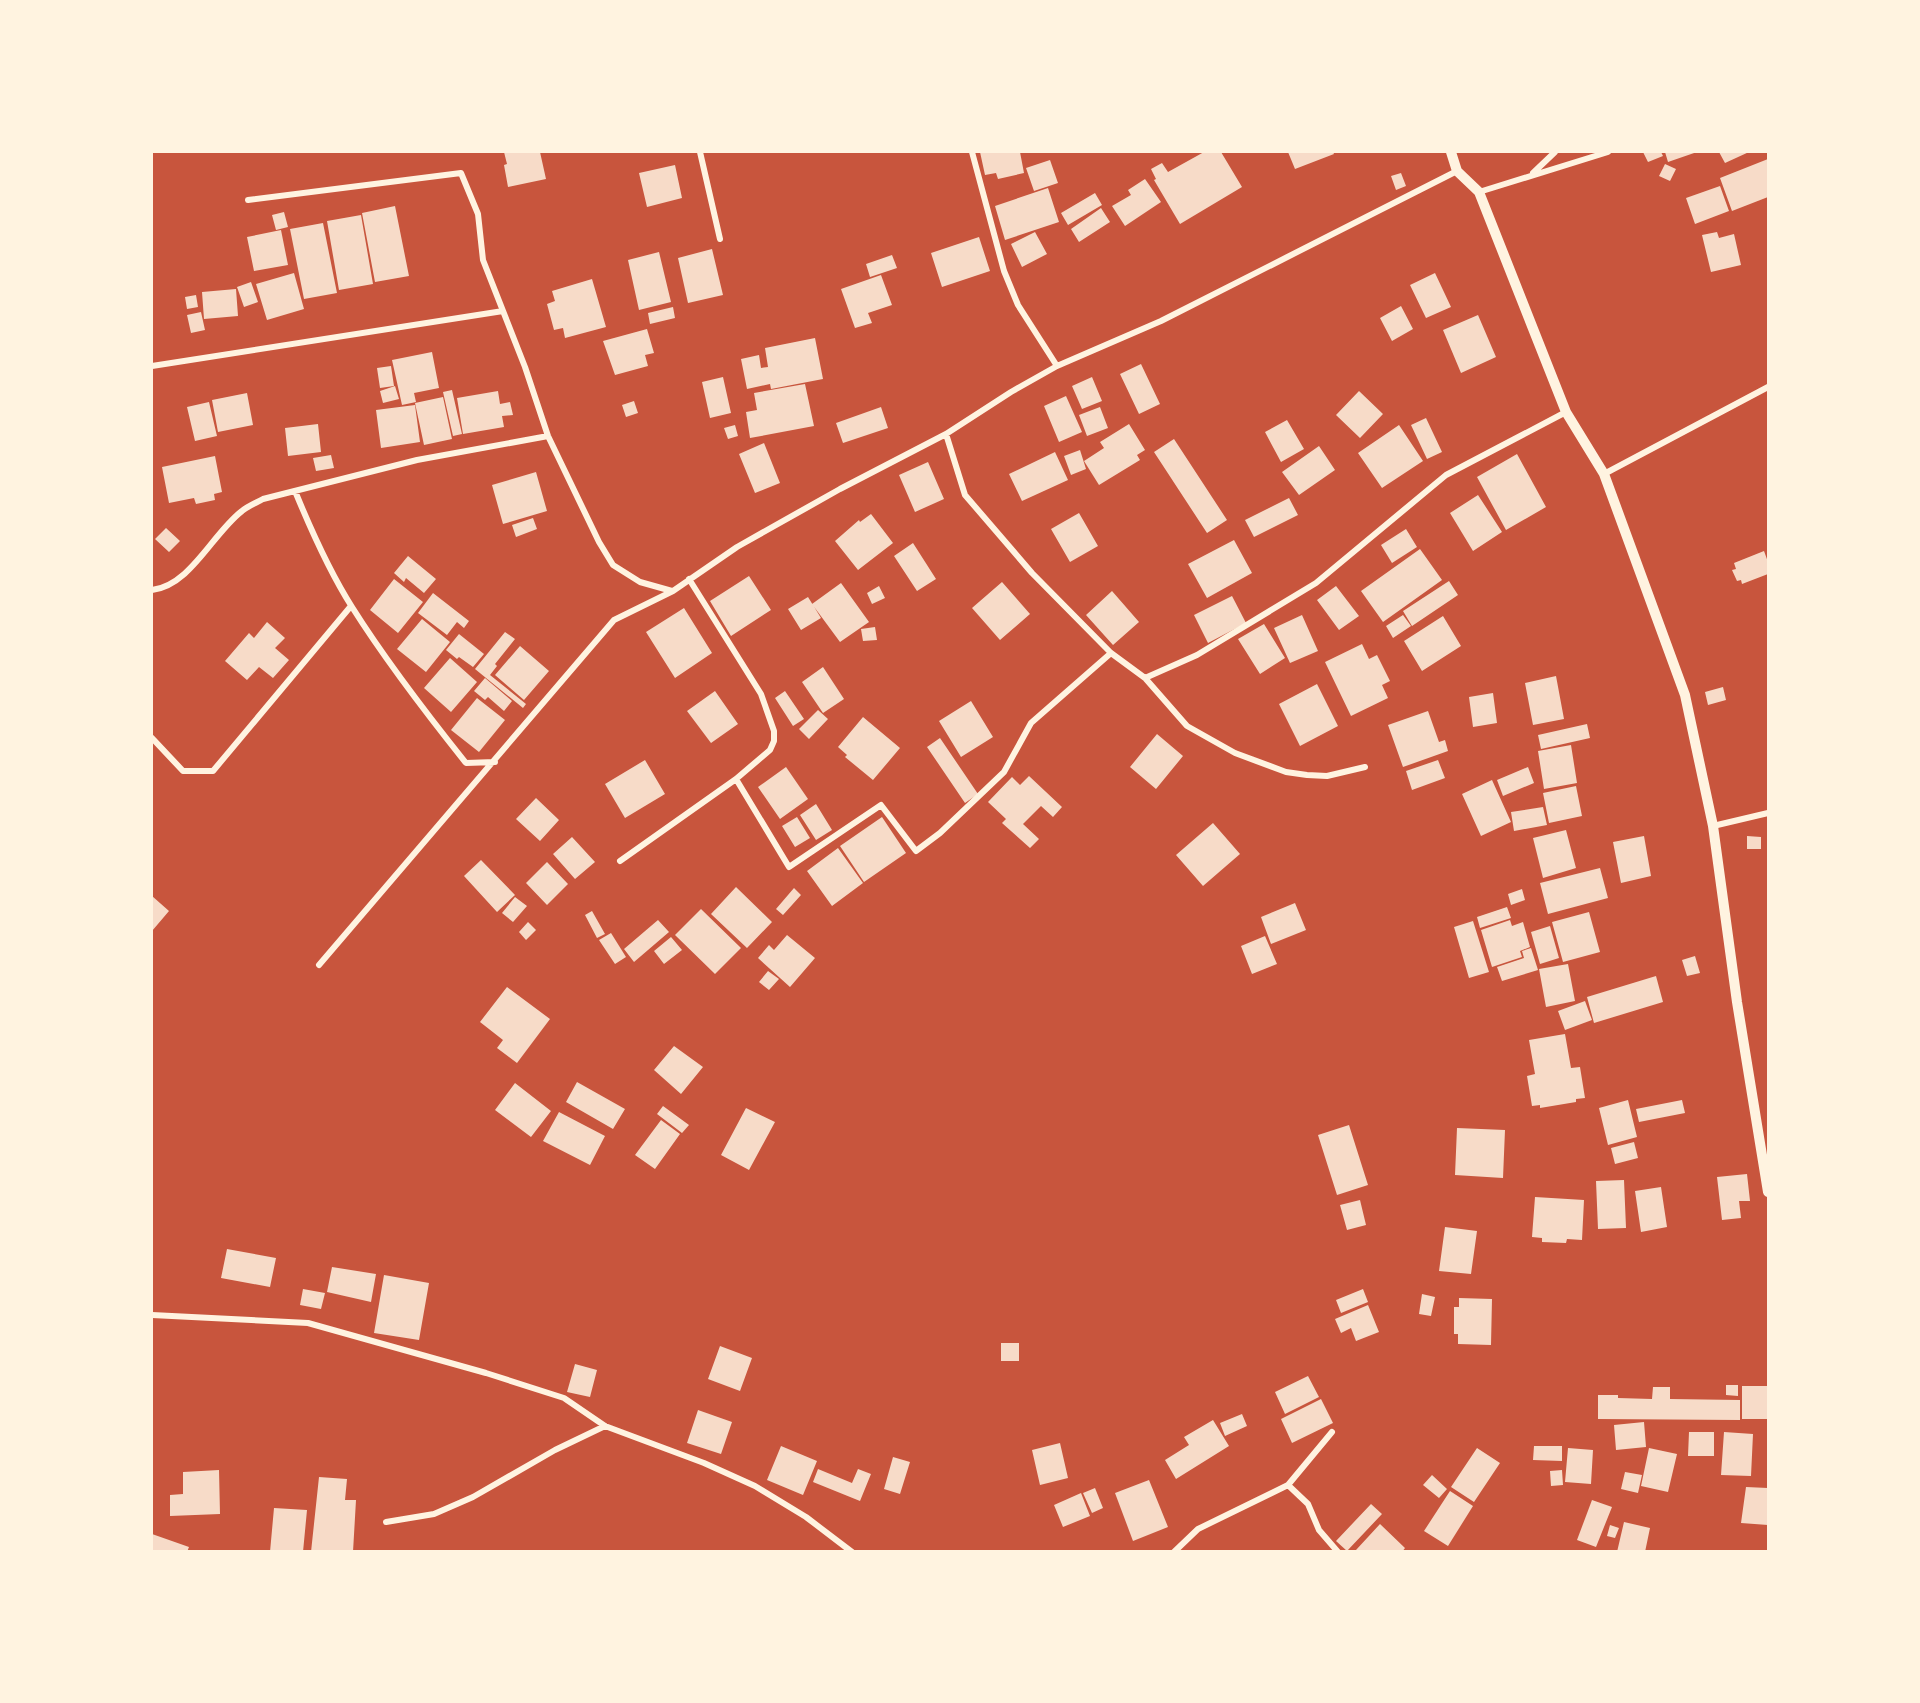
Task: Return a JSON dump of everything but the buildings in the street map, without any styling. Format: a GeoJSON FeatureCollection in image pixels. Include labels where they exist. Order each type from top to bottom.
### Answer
{"type":"FeatureCollection","features":[{"type":"Feature","properties":{"kind":"street"},"geometry":{"type":"LineString","coordinates":[[700,152],[720,239]]}},
{"type":"Feature","properties":{"kind":"street"},"geometry":{"type":"LineString","coordinates":[[972,152],[1004,271],[1018,305],[1057,366]]}},
{"type":"Feature","properties":{"kind":"street"},"geometry":{"type":"LineString","coordinates":[[1451,152],[1457,171],[1479,192],[1566,412],[1604,474],[1685,694],[1713,826],[1737,1002],[1768,1192]]}},
{"type":"Feature","properties":{"kind":"street"},"geometry":{"type":"LineString","coordinates":[[1533,173],[1555,152]]}},
{"type":"Feature","properties":{"kind":"street"},"geometry":{"type":"LineString","coordinates":[[1479,192],[1533,173],[1608,152]]}},
{"type":"Feature","properties":{"kind":"street"},"geometry":{"type":"LineString","coordinates":[[319,965],[495,762],[614,620],[673,591],[737,547],[840,489],[946,434],[1011,392],[1057,366],[1161,321],[1457,171]]}},
{"type":"Feature","properties":{"kind":"street"},"geometry":{"type":"LineString","coordinates":[[248,200],[460,173],[478,214],[483,260],[525,367],[548,436],[599,542],[613,566],[640,582],[673,591]]}},
{"type":"Feature","properties":{"kind":"street"},"geometry":{"type":"LineString","coordinates":[[152,366],[503,311]]}},
{"type":"Feature","properties":{"kind":"street"},"geometry":{"type":"LineString","coordinates":[[1604,474],[1768,387]]}},
{"type":"Feature","properties":{"kind":"street"},"geometry":{"type":"LineString","coordinates":[[1145,678],[1197,655],[1316,583],[1446,475],[1566,412]]}},
{"type":"Feature","properties":{"kind":"street"},"geometry":{"type":"LineString","coordinates":[[946,434],[965,495],[1032,573],[1111,653],[1145,678],[1187,726],[1235,753],[1286,772],[1327,776],[1365,767]]}},
{"type":"Feature","properties":{"kind":"street"},"geometry":{"type":"LineString","coordinates":[[152,590],[162,589],[179,579],[242,511],[263,500],[417,460],[548,436]]}},
{"type":"Feature","properties":{"kind":"street"},"geometry":{"type":"LineString","coordinates":[[295,491],[313,534],[351,606],[426,712],[466,763],[495,762]]}},
{"type":"Feature","properties":{"kind":"street"},"geometry":{"type":"LineString","coordinates":[[620,861],[736,779],[770,750],[774,741],[774,731],[761,694],[689,579]]}},
{"type":"Feature","properties":{"kind":"street"},"geometry":{"type":"LineString","coordinates":[[152,738],[183,771],[213,771],[351,606]]}},
{"type":"Feature","properties":{"kind":"street"},"geometry":{"type":"LineString","coordinates":[[736,779],[789,867],[881,805],[916,851],[940,833],[1004,772],[1031,723],[1111,653]]}},
{"type":"Feature","properties":{"kind":"street"},"geometry":{"type":"LineString","coordinates":[[1713,826],[1768,813]]}},
{"type":"Feature","properties":{"kind":"street"},"geometry":{"type":"LineString","coordinates":[[152,1315],[308,1323],[486,1373],[564,1398],[605,1426],[704,1463],[755,1486],[806,1517],[852,1551]]}},
{"type":"Feature","properties":{"kind":"street"},"geometry":{"type":"LineString","coordinates":[[386,1522],[434,1515],[605,1426]]}},
{"type":"Feature","properties":{"kind":"street"},"geometry":{"type":"LineString","coordinates":[[1174,1551],[1198,1529],[1288,1485],[1332,1432]]}},
{"type":"Feature","properties":{"kind":"street"},"geometry":{"type":"LineString","coordinates":[[1288,1485],[1308,1504],[1319,1530],[1338,1551]]}}]}
